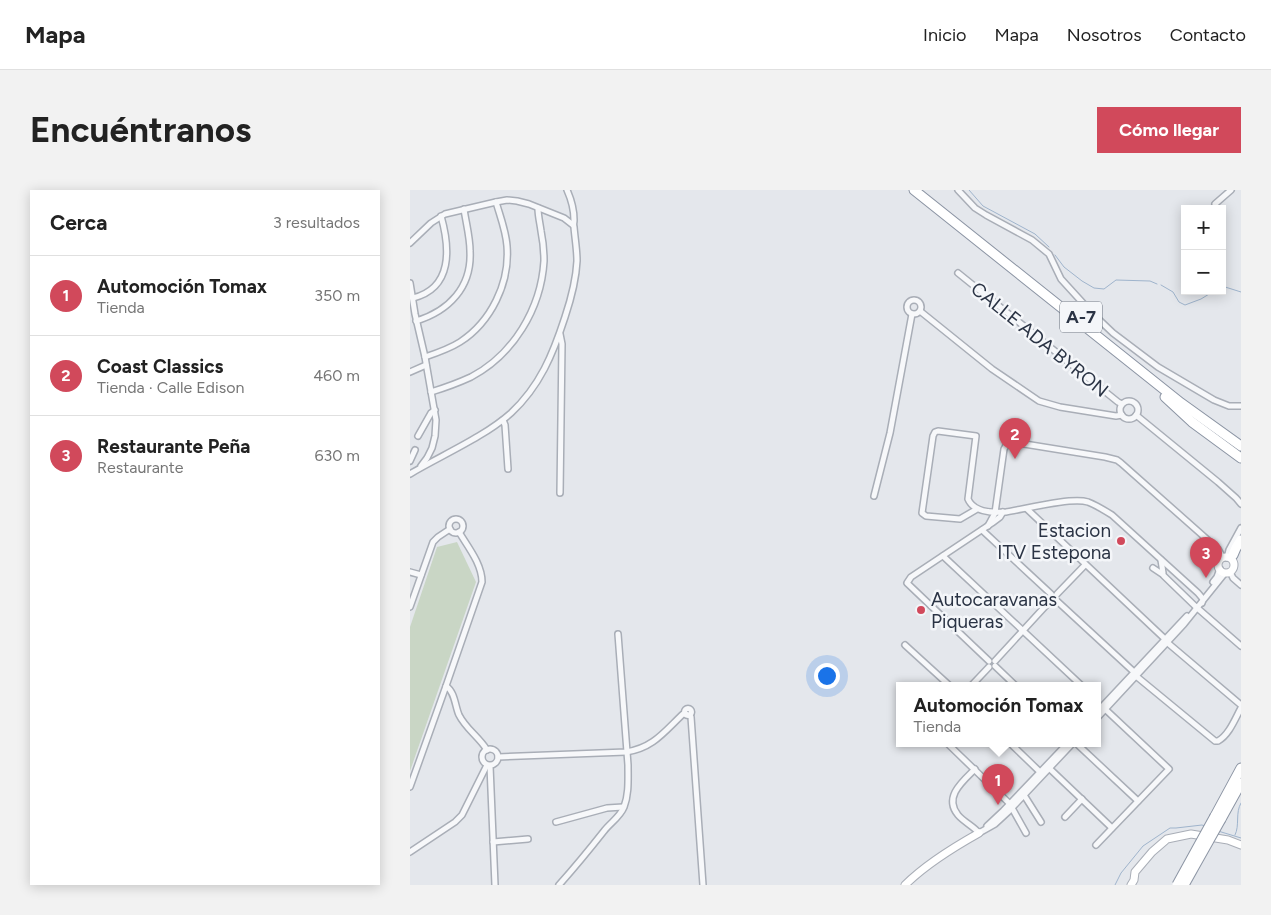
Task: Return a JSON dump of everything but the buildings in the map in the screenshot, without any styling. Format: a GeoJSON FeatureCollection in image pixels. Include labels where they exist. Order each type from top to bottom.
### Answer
{"type":"FeatureCollection","features":[{"type":"Feature","properties":{"kind":"highway","name":"A-7"},"geometry":{"type":"LineString","coordinates":[[914,190],[1130,364],[1192,412],[1241,446]]}},
{"type":"Feature","properties":{"kind":"highway","name":"A-7"},"geometry":{"type":"LineString","coordinates":[[924,190],[1172,391],[1241,440]]}},
{"type":"Feature","properties":{"kind":"highway","name":"A-7"},"geometry":{"type":"LineString","coordinates":[[1130,364],[1176,408],[1216,440]]}},
{"type":"Feature","properties":{"kind":"highway"},"geometry":{"type":"LineString","coordinates":[[1216,440],[1241,458]]}},
{"type":"Feature","properties":{"kind":"highway"},"geometry":{"type":"LineString","coordinates":[[1216,440],[1241,462]]}},
{"type":"Feature","properties":{"kind":"highway"},"geometry":{"type":"LineString","coordinates":[[1229,557],[1241,540]]}},
{"type":"Feature","properties":{"kind":"highway"},"geometry":{"type":"LineString","coordinates":[[1184,885],[1241,768]]}},
{"type":"Feature","properties":{"kind":"highway"},"geometry":{"type":"LineString","coordinates":[[1177,885],[1241,783]]}},
{"type":"Feature","properties":{"kind":"street"},"geometry":{"type":"LineString","coordinates":[[410,474],[502,420],[532,390],[544,371],[560,334],[576,276],[577,253],[573,225],[574,218],[567,190]]}},
{"type":"Feature","properties":{"kind":"street"},"geometry":{"type":"LineString","coordinates":[[958,190],[975,208],[1032,240],[1049,254],[1061,280],[1113,333],[1158,367],[1214,400],[1229,406],[1241,406]]}},
{"type":"Feature","properties":{"kind":"street"},"geometry":{"type":"LineString","coordinates":[[1215,204],[1231,190]]}},
{"type":"Feature","properties":{"kind":"street"},"geometry":{"type":"LineString","coordinates":[[410,243],[441,216],[507,200],[517,201],[538,208],[564,218],[573,225]]}},
{"type":"Feature","properties":{"kind":"street"},"geometry":{"type":"LineString","coordinates":[[425,357],[446,350],[465,338],[481,323],[497,298],[505,274],[507,254],[504,230],[496,202]]}},
{"type":"Feature","properties":{"kind":"street"},"geometry":{"type":"LineString","coordinates":[[431,392],[466,379],[487,367],[506,349],[522,329],[536,299],[543,271],[543,245],[538,208]]}},
{"type":"Feature","properties":{"kind":"street"},"geometry":{"type":"LineString","coordinates":[[416,321],[431,315],[447,305],[463,285],[469,268],[470,255],[469,235],[464,209]]}},
{"type":"Feature","properties":{"kind":"street"},"geometry":{"type":"LineString","coordinates":[[413,298],[423,295],[432,288],[445,269],[447,246],[441,216]]}},
{"type":"Feature","properties":{"kind":"street","name":"CALLE ADA BYRON"},"geometry":{"type":"LineString","coordinates":[[958,274],[1122,404]]}},
{"type":"Feature","properties":{"kind":"street"},"geometry":{"type":"LineString","coordinates":[[410,283],[416,321],[425,357],[436,431],[430,455],[418,469]]}},
{"type":"Feature","properties":{"kind":"street"},"geometry":{"type":"LineString","coordinates":[[912,314],[908,311],[907,307],[911,301],[920,303],[920,311]]}},
{"type":"Feature","properties":{"kind":"street"},"geometry":{"type":"LineString","coordinates":[[920,311],[992,370],[1039,400],[1060,407],[1116,416],[1122,415],[1129,418],[1136,415],[1138,409],[1136,404],[1127,401],[1122,404],[1120,409],[1122,415]]}},
{"type":"Feature","properties":{"kind":"street"},"geometry":{"type":"LineString","coordinates":[[912,314],[920,311]]}},
{"type":"Feature","properties":{"kind":"street"},"geometry":{"type":"LineString","coordinates":[[874,496],[890,433],[912,314]]}},
{"type":"Feature","properties":{"kind":"street"},"geometry":{"type":"LineString","coordinates":[[560,334],[562,342],[560,493]]}},
{"type":"Feature","properties":{"kind":"street"},"geometry":{"type":"LineString","coordinates":[[552,353],[562,354]]}},
{"type":"Feature","properties":{"kind":"street"},"geometry":{"type":"LineString","coordinates":[[410,372],[426,365]]}},
{"type":"Feature","properties":{"kind":"street"},"geometry":{"type":"LineString","coordinates":[[418,436],[434,410]]}},
{"type":"Feature","properties":{"kind":"street"},"geometry":{"type":"LineString","coordinates":[[1136,415],[1218,482],[1241,504]]}},
{"type":"Feature","properties":{"kind":"street"},"geometry":{"type":"LineString","coordinates":[[502,420],[505,425],[508,469]]}},
{"type":"Feature","properties":{"kind":"street"},"geometry":{"type":"LineString","coordinates":[[977,509],[960,519],[926,516],[922,513],[935,432],[976,436],[968,499],[970,504],[977,509],[1003,512],[1074,500],[1087,502],[1112,515],[1176,573],[1202,600]]}},
{"type":"Feature","properties":{"kind":"street"},"geometry":{"type":"LineString","coordinates":[[988,526],[995,512],[1004,449],[1009,442],[1105,457],[1121,462],[1234,562],[1234,567],[1225,572],[1196,607],[1101,712]]}},
{"type":"Feature","properties":{"kind":"street"},"geometry":{"type":"LineString","coordinates":[[410,461],[415,450]]}},
{"type":"Feature","properties":{"kind":"street"},"geometry":{"type":"LineString","coordinates":[[430,455],[432,462]]}},
{"type":"Feature","properties":{"kind":"street"},"geometry":{"type":"LineString","coordinates":[[982,530],[1135,674],[1212,739],[1218,742],[1222,739],[1241,707],[1169,644],[1026,508]]}},
{"type":"Feature","properties":{"kind":"street"},"geometry":{"type":"LineString","coordinates":[[1003,512],[1000,517],[988,526],[910,577],[907,583],[1012,682]]}},
{"type":"Feature","properties":{"kind":"street"},"geometry":{"type":"LineString","coordinates":[[410,607],[433,542],[450,529],[452,520],[459,520],[463,525],[459,532],[453,532],[450,529]]}},
{"type":"Feature","properties":{"kind":"street"},"geometry":{"type":"LineString","coordinates":[[1229,557],[1228,550],[1241,528]]}},
{"type":"Feature","properties":{"kind":"street"},"geometry":{"type":"LineString","coordinates":[[410,787],[482,582],[479,566],[459,532]]}},
{"type":"Feature","properties":{"kind":"street"},"geometry":{"type":"LineString","coordinates":[[1241,545],[1219,564],[1225,572],[1241,585]]}},
{"type":"Feature","properties":{"kind":"street"},"geometry":{"type":"LineString","coordinates":[[943,556],[1078,682]]}},
{"type":"Feature","properties":{"kind":"street"},"geometry":{"type":"LineString","coordinates":[[1161,560],[1164,576]]}},
{"type":"Feature","properties":{"kind":"street"},"geometry":{"type":"LineString","coordinates":[[975,682],[1084,565]]}},
{"type":"Feature","properties":{"kind":"street"},"geometry":{"type":"LineString","coordinates":[[1153,568],[1241,646]]}},
{"type":"Feature","properties":{"kind":"street"},"geometry":{"type":"LineString","coordinates":[[410,572],[421,575]]}},
{"type":"Feature","properties":{"kind":"street"},"geometry":{"type":"LineString","coordinates":[[1164,576],[1176,573]]}},
{"type":"Feature","properties":{"kind":"street"},"geometry":{"type":"LineString","coordinates":[[1166,640],[1184,624],[1196,607]]}},
{"type":"Feature","properties":{"kind":"street"},"geometry":{"type":"LineString","coordinates":[[559,885],[619,815],[624,808],[627,798],[629,786],[618,634]]}},
{"type":"Feature","properties":{"kind":"street"},"geometry":{"type":"LineString","coordinates":[[905,645],[946,682]]}},
{"type":"Feature","properties":{"kind":"street"},"geometry":{"type":"LineString","coordinates":[[1101,709],[1115,699],[1135,674]]}},
{"type":"Feature","properties":{"kind":"street"},"geometry":{"type":"LineString","coordinates":[[446,686],[450,689],[465,726],[487,750],[494,751],[498,757]]}},
{"type":"Feature","properties":{"kind":"street"},"geometry":{"type":"LineString","coordinates":[[1096,845],[1169,769],[1101,704]]}},
{"type":"Feature","properties":{"kind":"street"},"geometry":{"type":"LineString","coordinates":[[498,757],[626,752],[635,750],[650,744],[683,714],[688,714],[691,717],[704,885]]}},
{"type":"Feature","properties":{"kind":"street"},"geometry":{"type":"LineString","coordinates":[[951,747],[1011,806],[1026,833]]}},
{"type":"Feature","properties":{"kind":"street"},"geometry":{"type":"LineString","coordinates":[[1014,747],[1040,773]]}},
{"type":"Feature","properties":{"kind":"street"},"geometry":{"type":"LineString","coordinates":[[979,833],[1024,795],[1066,747]]}},
{"type":"Feature","properties":{"kind":"street"},"geometry":{"type":"LineString","coordinates":[[905,885],[923,869],[957,845],[989,828],[999,820],[1002,814],[1066,747]]}},
{"type":"Feature","properties":{"kind":"street"},"geometry":{"type":"LineString","coordinates":[[1080,747],[1138,801]]}},
{"type":"Feature","properties":{"kind":"street"},"geometry":{"type":"LineString","coordinates":[[487,750],[483,753],[482,758],[488,765],[495,885]]}},
{"type":"Feature","properties":{"kind":"street"},"geometry":{"type":"LineString","coordinates":[[410,852],[459,819],[488,765],[497,762],[498,757]]}},
{"type":"Feature","properties":{"kind":"street"},"geometry":{"type":"LineString","coordinates":[[1049,768],[1048,766],[1054,758]]}},
{"type":"Feature","properties":{"kind":"street"},"geometry":{"type":"LineString","coordinates":[[1049,768],[1112,828]]}},
{"type":"Feature","properties":{"kind":"street"},"geometry":{"type":"LineString","coordinates":[[974,769],[955,792],[952,802],[958,815],[979,833]]}},
{"type":"Feature","properties":{"kind":"street"},"geometry":{"type":"LineString","coordinates":[[1024,795],[1041,822]]}},
{"type":"Feature","properties":{"kind":"street"},"geometry":{"type":"LineString","coordinates":[[1065,817],[1082,799]]}},
{"type":"Feature","properties":{"kind":"street"},"geometry":{"type":"LineString","coordinates":[[556,822],[606,808],[624,808]]}},
{"type":"Feature","properties":{"kind":"street"},"geometry":{"type":"LineString","coordinates":[[1141,885],[1131,884],[1135,872],[1152,852],[1167,839],[1192,834],[1228,840],[1241,845]]}},
{"type":"Feature","properties":{"kind":"street"},"geometry":{"type":"LineString","coordinates":[[493,842],[528,839]]}},
{"type":"Feature","properties":{"kind":"street"},"geometry":{"type":"LineString","coordinates":[[910,885],[934,862]]}},
{"type":"Feature","properties":{"kind":"green space"},"geometry":{"type":"Polygon","coordinates":[[[457,542],[476,582],[410,771],[410,627],[437,547],[457,542]]]}},
{"type":"Feature","properties":{"kind":"waterway"},"geometry":{"type":"LineString","coordinates":[[969,190],[983,206],[1035,234],[1049,247]]}},
{"type":"Feature","properties":{"kind":"waterway"},"geometry":{"type":"LineString","coordinates":[[1055,255],[1064,267],[1094,288],[1104,289],[1116,280],[1150,281],[1157,284]]}},
{"type":"Feature","properties":{"kind":"waterway"},"geometry":{"type":"LineString","coordinates":[[1161,285],[1173,292],[1179,302],[1185,305],[1208,295]]}},
{"type":"Feature","properties":{"kind":"waterway"},"geometry":{"type":"LineString","coordinates":[[1226,287],[1241,292]]}},
{"type":"Feature","properties":{"kind":"waterway"},"geometry":{"type":"LineString","coordinates":[[1235,835],[1241,803]]}},
{"type":"Feature","properties":{"kind":"waterway"},"geometry":{"type":"LineString","coordinates":[[1115,885],[1121,873],[1143,846],[1170,828],[1205,826]]}},
{"type":"Feature","properties":{"kind":"waterway"},"geometry":{"type":"LineString","coordinates":[[1218,831],[1241,838]]}},
{"type":"Feature","properties":{"kind":"place","name":"Coast Classics"},"geometry":{"type":"Point","coordinates":[1015,459]}},
{"type":"Feature","properties":{"kind":"place","name":"Estacion ITV Estepona"},"geometry":{"type":"Point","coordinates":[1121,541]}},
{"type":"Feature","properties":{"kind":"place","name":"Restaurante Peña"},"geometry":{"type":"Point","coordinates":[1206,578]}},
{"type":"Feature","properties":{"kind":"place","name":"Autocaravanas Piqueras"},"geometry":{"type":"Point","coordinates":[921,610]}},
{"type":"Feature","properties":{"kind":"place","name":"Automoción Tomax"},"geometry":{"type":"Point","coordinates":[998,805]}}]}
